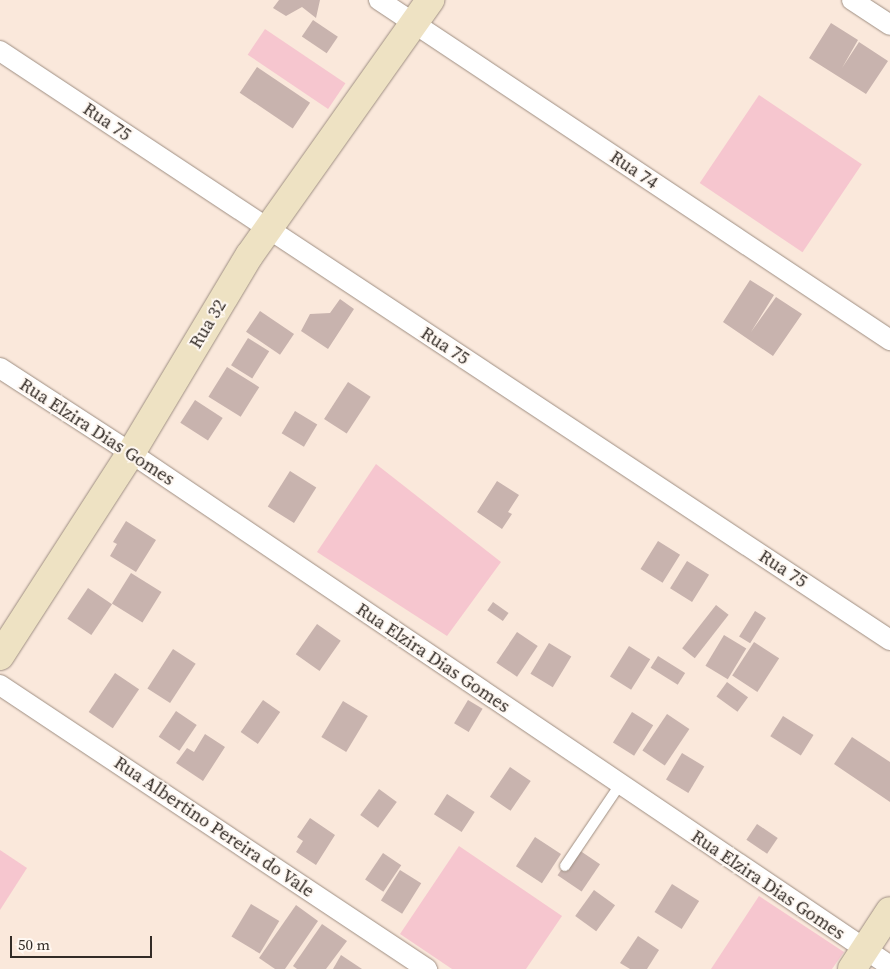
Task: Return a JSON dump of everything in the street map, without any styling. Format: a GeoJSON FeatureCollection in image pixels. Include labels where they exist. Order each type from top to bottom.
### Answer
{"type":"FeatureCollection","features":[{"type":"Feature","properties":{"kind":"main road","name":"Rua 32"},"geometry":{"type":"LineString","coordinates":[[0,656],[113,477],[131,453],[268,229],[397,44],[414,24],[430,0]]}},
{"type":"Feature","properties":{"kind":"main road"},"geometry":{"type":"LineString","coordinates":[[859,959],[890,911]]}},
{"type":"Feature","properties":{"kind":"street","name":"Rua 74"},"geometry":{"type":"LineString","coordinates":[[379,0],[890,340]]}},
{"type":"Feature","properties":{"kind":"street"},"geometry":{"type":"LineString","coordinates":[[852,0],[890,25]]}},
{"type":"Feature","properties":{"kind":"street","name":"Rua 75"},"geometry":{"type":"LineString","coordinates":[[0,51],[890,640]]}},
{"type":"Feature","properties":{"kind":"street","name":"Rua Elzira Dias Gomes"},"geometry":{"type":"LineString","coordinates":[[0,368],[131,453],[619,786],[859,959],[890,966]]}},
{"type":"Feature","properties":{"kind":"street","name":"Rua Albertino Pereira do Vale"},"geometry":{"type":"LineString","coordinates":[[0,685],[427,969]]}},
{"type":"Feature","properties":{"kind":"lane"},"geometry":{"type":"LineString","coordinates":[[566,866],[619,786]]}},
{"type":"Feature","properties":{"kind":"shaded area"},"geometry":{"type":"Polygon","coordinates":[[[265,29],[345,83],[328,109],[248,55],[265,29]]]}},
{"type":"Feature","properties":{"kind":"shaded area"},"geometry":{"type":"Polygon","coordinates":[[[759,95],[862,164],[803,252],[700,183],[759,95]]]}},
{"type":"Feature","properties":{"kind":"shaded area"},"geometry":{"type":"Polygon","coordinates":[[[376,464],[501,562],[447,636],[317,552],[376,464]]]}},
{"type":"Feature","properties":{"kind":"shaded area"},"geometry":{"type":"Polygon","coordinates":[[[459,846],[562,916],[526,969],[452,969],[400,934],[459,846]]]}},
{"type":"Feature","properties":{"kind":"shaded area"},"geometry":{"type":"Polygon","coordinates":[[[0,850],[27,868],[0,910],[0,850]]]}},
{"type":"Feature","properties":{"kind":"shaded area"},"geometry":{"type":"Polygon","coordinates":[[[759,896],[844,952],[832,969],[711,969],[759,896]]]}},
{"type":"Feature","properties":{"kind":"building"},"geometry":{"type":"Polygon","coordinates":[[[279,0],[320,0],[316,18],[302,7],[286,16],[273,8],[279,0]]]}},
{"type":"Feature","properties":{"kind":"building"},"geometry":{"type":"Polygon","coordinates":[[[313,20],[338,37],[327,53],[302,37],[313,20]]]}},
{"type":"Feature","properties":{"kind":"building"},"geometry":{"type":"Polygon","coordinates":[[[831,23],[858,40],[842,68],[859,42],[888,61],[866,94],[809,58],[831,23]]]}},
{"type":"Feature","properties":{"kind":"building"},"geometry":{"type":"Polygon","coordinates":[[[257,67],[310,103],[293,128],[240,93],[257,67]]]}},
{"type":"Feature","properties":{"kind":"building"},"geometry":{"type":"Polygon","coordinates":[[[750,280],[774,295],[751,332],[776,297],[802,314],[773,356],[723,322],[750,280]]]}},
{"type":"Feature","properties":{"kind":"building"},"geometry":{"type":"Polygon","coordinates":[[[340,299],[354,309],[328,349],[301,331],[310,314],[330,313],[340,299]]]}},
{"type":"Feature","properties":{"kind":"building"},"geometry":{"type":"Polygon","coordinates":[[[260,311],[294,334],[280,355],[246,332],[260,311]]]}},
{"type":"Feature","properties":{"kind":"building"},"geometry":{"type":"Polygon","coordinates":[[[248,338],[269,351],[252,378],[231,365],[248,338]]]}},
{"type":"Feature","properties":{"kind":"building"},"geometry":{"type":"Polygon","coordinates":[[[227,367],[259,387],[241,417],[208,397],[227,367]]]}},
{"type":"Feature","properties":{"kind":"building"},"geometry":{"type":"Polygon","coordinates":[[[348,382],[371,397],[347,434],[324,419],[348,382]]]}},
{"type":"Feature","properties":{"kind":"building"},"geometry":{"type":"Polygon","coordinates":[[[195,400],[223,418],[208,441],[180,423],[195,400]]]}},
{"type":"Feature","properties":{"kind":"building"},"geometry":{"type":"Polygon","coordinates":[[[295,411],[317,424],[304,447],[282,433],[295,411]]]}},
{"type":"Feature","properties":{"kind":"building"},"geometry":{"type":"Polygon","coordinates":[[[290,471],[316,487],[294,523],[268,507],[290,471]]]}},
{"type":"Feature","properties":{"kind":"building"},"geometry":{"type":"Polygon","coordinates":[[[497,481],[519,495],[508,512],[512,514],[502,529],[477,512],[497,481]]]}},
{"type":"Feature","properties":{"kind":"building"},"geometry":{"type":"Polygon","coordinates":[[[126,521],[156,540],[136,572],[110,556],[117,544],[113,542],[126,521]]]}},
{"type":"Feature","properties":{"kind":"building"},"geometry":{"type":"Polygon","coordinates":[[[658,541],[680,555],[663,583],[641,569],[658,541]]]}},
{"type":"Feature","properties":{"kind":"building"},"geometry":{"type":"Polygon","coordinates":[[[687,561],[709,575],[692,602],[670,588],[687,561]]]}},
{"type":"Feature","properties":{"kind":"building"},"geometry":{"type":"Polygon","coordinates":[[[131,573],[162,592],[142,623],[112,604],[131,573]]]}},
{"type":"Feature","properties":{"kind":"building"},"geometry":{"type":"Polygon","coordinates":[[[88,588],[112,604],[91,635],[67,619],[88,588]]]}},
{"type":"Feature","properties":{"kind":"building"},"geometry":{"type":"Polygon","coordinates":[[[493,602],[509,613],[503,621],[487,610],[493,602]]]}},
{"type":"Feature","properties":{"kind":"building"},"geometry":{"type":"Polygon","coordinates":[[[716,605],[729,615],[695,658],[682,648],[716,605]]]}},
{"type":"Feature","properties":{"kind":"building"},"geometry":{"type":"Polygon","coordinates":[[[755,611],[766,618],[750,643],[739,636],[755,611]]]}},
{"type":"Feature","properties":{"kind":"building"},"geometry":{"type":"Polygon","coordinates":[[[317,624],[341,641],[320,671],[296,654],[317,624]]]}},
{"type":"Feature","properties":{"kind":"building"},"geometry":{"type":"Polygon","coordinates":[[[517,632],[538,646],[517,677],[496,663],[517,632]]]}},
{"type":"Feature","properties":{"kind":"building"},"geometry":{"type":"Polygon","coordinates":[[[724,635],[746,648],[728,679],[705,666],[724,635]]]}},
{"type":"Feature","properties":{"kind":"building"},"geometry":{"type":"Polygon","coordinates":[[[754,642],[779,658],[757,692],[732,676],[754,642]]]}},
{"type":"Feature","properties":{"kind":"building"},"geometry":{"type":"Polygon","coordinates":[[[549,643],[571,656],[553,687],[530,674],[549,643]]]}},
{"type":"Feature","properties":{"kind":"building"},"geometry":{"type":"Polygon","coordinates":[[[629,646],[650,659],[631,690],[610,677],[629,646]]]}},
{"type":"Feature","properties":{"kind":"building"},"geometry":{"type":"Polygon","coordinates":[[[173,649],[196,664],[170,703],[147,688],[173,649]]]}},
{"type":"Feature","properties":{"kind":"building"},"geometry":{"type":"Polygon","coordinates":[[[658,656],[685,673],[678,685],[651,668],[658,656]]]}},
{"type":"Feature","properties":{"kind":"building"},"geometry":{"type":"Polygon","coordinates":[[[115,673],[139,689],[113,728],[89,712],[115,673]]]}},
{"type":"Feature","properties":{"kind":"building"},"geometry":{"type":"Polygon","coordinates":[[[727,682],[748,697],[737,712],[716,697],[727,682]]]}},
{"type":"Feature","properties":{"kind":"building"},"geometry":{"type":"Polygon","coordinates":[[[263,700],[280,712],[258,744],[241,732],[263,700]]]}},
{"type":"Feature","properties":{"kind":"building"},"geometry":{"type":"Polygon","coordinates":[[[468,700],[483,709],[469,732],[454,723],[468,700]]]}},
{"type":"Feature","properties":{"kind":"building"},"geometry":{"type":"Polygon","coordinates":[[[343,701],[368,716],[346,752],[321,737],[343,701]]]}},
{"type":"Feature","properties":{"kind":"building"},"geometry":{"type":"Polygon","coordinates":[[[176,711],[197,725],[179,751],[159,737],[176,711]]]}},
{"type":"Feature","properties":{"kind":"building"},"geometry":{"type":"Polygon","coordinates":[[[632,712],[653,725],[634,756],[613,743],[632,712]]]}},
{"type":"Feature","properties":{"kind":"building"},"geometry":{"type":"Polygon","coordinates":[[[667,714],[689,729],[665,766],[642,750],[667,714]]]}},
{"type":"Feature","properties":{"kind":"building"},"geometry":{"type":"Polygon","coordinates":[[[783,716],[814,735],[801,755],[770,736],[783,716]]]}},
{"type":"Feature","properties":{"kind":"building"},"geometry":{"type":"Polygon","coordinates":[[[205,734],[225,747],[203,781],[176,763],[187,748],[194,752],[205,734]]]}},
{"type":"Feature","properties":{"kind":"building"},"geometry":{"type":"Polygon","coordinates":[[[852,737],[890,762],[890,802],[834,764],[852,737]]]}},
{"type":"Feature","properties":{"kind":"building"},"geometry":{"type":"Polygon","coordinates":[[[682,753],[704,766],[688,793],[666,780],[682,753]]]}},
{"type":"Feature","properties":{"kind":"building"},"geometry":{"type":"Polygon","coordinates":[[[510,767],[531,781],[511,811],[490,797],[510,767]]]}},
{"type":"Feature","properties":{"kind":"building"},"geometry":{"type":"Polygon","coordinates":[[[379,789],[397,802],[378,828],[360,815],[379,789]]]}},
{"type":"Feature","properties":{"kind":"building"},"geometry":{"type":"Polygon","coordinates":[[[447,794],[475,812],[462,832],[434,814],[447,794]]]}},
{"type":"Feature","properties":{"kind":"building"},"geometry":{"type":"Polygon","coordinates":[[[310,818],[335,835],[316,865],[296,852],[303,841],[297,837],[310,818]]]}},
{"type":"Feature","properties":{"kind":"building"},"geometry":{"type":"Polygon","coordinates":[[[757,824],[778,838],[767,854],[746,840],[757,824]]]}},
{"type":"Feature","properties":{"kind":"building"},"geometry":{"type":"Polygon","coordinates":[[[535,837],[561,854],[542,883],[516,866],[535,837]]]}},
{"type":"Feature","properties":{"kind":"building"},"geometry":{"type":"Polygon","coordinates":[[[576,848],[600,864],[582,892],[558,875],[576,848]]]}},
{"type":"Feature","properties":{"kind":"building"},"geometry":{"type":"Polygon","coordinates":[[[383,853],[401,865],[383,892],[365,880],[383,853]]]}},
{"type":"Feature","properties":{"kind":"building"},"geometry":{"type":"Polygon","coordinates":[[[400,870],[421,883],[402,914],[381,901],[400,870]]]}},
{"type":"Feature","properties":{"kind":"building"},"geometry":{"type":"Polygon","coordinates":[[[672,884],[699,901],[682,929],[655,912],[672,884]]]}},
{"type":"Feature","properties":{"kind":"building"},"geometry":{"type":"Polygon","coordinates":[[[594,890],[615,905],[596,931],[575,916],[594,890]]]}},
{"type":"Feature","properties":{"kind":"building"},"geometry":{"type":"Polygon","coordinates":[[[251,904],[279,921],[260,954],[231,937],[251,904]]]}},
{"type":"Feature","properties":{"kind":"building"},"geometry":{"type":"Polygon","coordinates":[[[296,905],[318,921],[285,969],[275,969],[259,958],[296,905]]]}},
{"type":"Feature","properties":{"kind":"building"},"geometry":{"type":"Polygon","coordinates":[[[322,924],[347,941],[326,969],[297,969],[293,966],[322,924]]]}},
{"type":"Feature","properties":{"kind":"building"},"geometry":{"type":"Polygon","coordinates":[[[638,936],[659,950],[647,969],[630,969],[620,963],[638,936]]]}},
{"type":"Feature","properties":{"kind":"building"},"geometry":{"type":"Polygon","coordinates":[[[341,955],[362,969],[333,969],[341,955]]]}}]}
